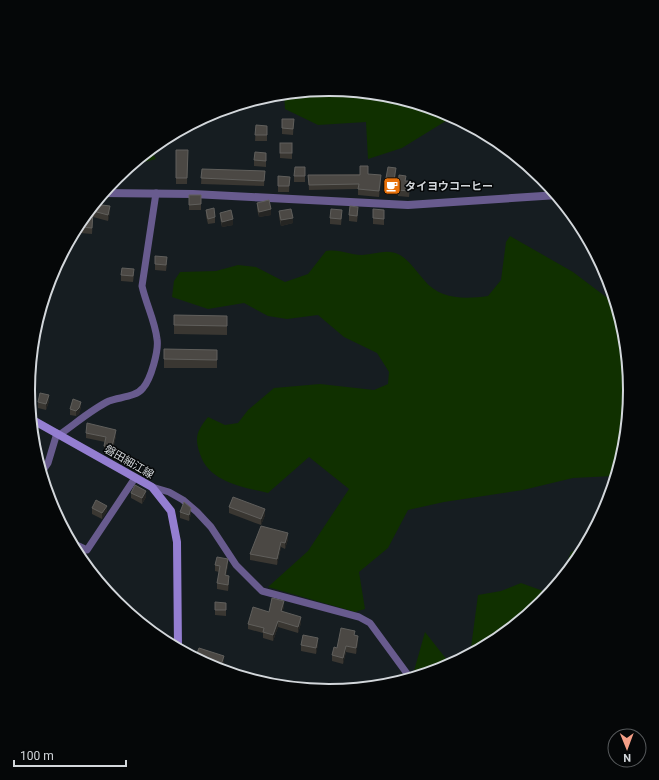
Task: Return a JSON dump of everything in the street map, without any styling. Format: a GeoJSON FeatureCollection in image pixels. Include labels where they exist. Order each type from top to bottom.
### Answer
{"type":"FeatureCollection","features":[{"type":"Feature","properties":{"kind":"main road","name":"磐田細江線"},"geometry":{"type":"LineString","coordinates":[[37,422],[152,487],[171,511],[177,542],[178,642]]}},
{"type":"Feature","properties":{"kind":"street"},"geometry":{"type":"LineString","coordinates":[[111,193],[156,193],[408,205],[551,195]]}},
{"type":"Feature","properties":{"kind":"street"},"geometry":{"type":"LineString","coordinates":[[45,466],[58,434],[108,401],[135,394],[143,388],[148,377],[156,356],[158,341],[155,326],[145,300],[142,286],[156,193]]}},
{"type":"Feature","properties":{"kind":"street"},"geometry":{"type":"LineString","coordinates":[[80,547],[87,550],[135,478]]}},
{"type":"Feature","properties":{"kind":"street"},"geometry":{"type":"LineString","coordinates":[[152,487],[170,492],[183,500],[197,512],[211,527],[236,564],[262,591],[359,617],[370,623],[407,674]]}},
{"type":"Feature","properties":{"kind":"green space"},"geometry":{"type":"Polygon","coordinates":[[[310,96],[349,96],[387,101],[424,111],[447,120],[402,148],[368,159],[366,122],[318,125],[285,109],[284,99],[310,96]]]}},
{"type":"Feature","properties":{"kind":"green space"},"geometry":{"type":"Polygon","coordinates":[[[153,154],[156,159],[143,162],[153,154]]]}},
{"type":"Feature","properties":{"kind":"green space"},"geometry":{"type":"Polygon","coordinates":[[[510,236],[573,272],[609,300],[618,333],[624,390],[621,428],[611,476],[573,478],[523,490],[444,502],[408,510],[388,548],[359,572],[365,609],[355,612],[268,587],[308,551],[349,489],[309,457],[268,493],[228,482],[211,471],[204,463],[197,443],[201,426],[208,417],[225,425],[238,423],[248,410],[274,388],[320,384],[374,390],[388,384],[389,372],[377,353],[344,337],[318,315],[287,319],[268,316],[244,303],[208,309],[172,297],[174,281],[180,272],[216,271],[238,265],[256,267],[285,282],[308,274],[326,251],[362,255],[391,252],[400,255],[407,260],[430,287],[445,295],[471,298],[488,296],[501,280],[506,242],[510,236]]]}},
{"type":"Feature","properties":{"kind":"green space"},"geometry":{"type":"Polygon","coordinates":[[[577,550],[566,565],[571,552],[577,550]]]}},
{"type":"Feature","properties":{"kind":"green space"},"geometry":{"type":"Polygon","coordinates":[[[521,583],[544,591],[509,624],[471,648],[478,595],[501,591],[521,583]]]}},
{"type":"Feature","properties":{"kind":"green space"},"geometry":{"type":"Polygon","coordinates":[[[425,632],[447,660],[414,672],[425,632]]]}},
{"type":"Feature","properties":{"kind":"building"},"geometry":{"type":"Polygon","coordinates":[[[282,119],[294,119],[293,129],[282,128],[282,119]]]}},
{"type":"Feature","properties":{"kind":"building"},"geometry":{"type":"Polygon","coordinates":[[[256,125],[267,126],[267,135],[255,135],[256,125]]]}},
{"type":"Feature","properties":{"kind":"building"},"geometry":{"type":"Polygon","coordinates":[[[280,143],[292,143],[292,153],[280,153],[280,143]]]}},
{"type":"Feature","properties":{"kind":"building"},"geometry":{"type":"Polygon","coordinates":[[[176,150],[188,150],[187,178],[176,178],[176,150]]]}},
{"type":"Feature","properties":{"kind":"building"},"geometry":{"type":"Polygon","coordinates":[[[255,152],[266,153],[266,161],[254,160],[255,152]]]}},
{"type":"Feature","properties":{"kind":"building"},"geometry":{"type":"Polygon","coordinates":[[[360,166],[368,166],[368,174],[381,175],[379,191],[358,189],[359,184],[309,185],[308,175],[360,175],[360,166]]]}},
{"type":"Feature","properties":{"kind":"building"},"geometry":{"type":"Polygon","coordinates":[[[295,167],[305,167],[305,176],[294,176],[295,167]]]}},
{"type":"Feature","properties":{"kind":"building"},"geometry":{"type":"Polygon","coordinates":[[[388,167],[396,168],[394,180],[386,178],[388,167]]]}},
{"type":"Feature","properties":{"kind":"building"},"geometry":{"type":"Polygon","coordinates":[[[202,169],[265,171],[264,181],[201,178],[202,169]]]}},
{"type":"Feature","properties":{"kind":"building"},"geometry":{"type":"Polygon","coordinates":[[[399,175],[406,176],[405,181],[410,181],[409,191],[398,190],[399,175]]]}},
{"type":"Feature","properties":{"kind":"building"},"geometry":{"type":"Polygon","coordinates":[[[278,176],[290,177],[289,186],[278,186],[278,176]]]}},
{"type":"Feature","properties":{"kind":"building"},"geometry":{"type":"Polygon","coordinates":[[[189,195],[201,195],[201,204],[189,205],[189,195]]]}},
{"type":"Feature","properties":{"kind":"building"},"geometry":{"type":"Polygon","coordinates":[[[269,200],[271,209],[259,212],[257,203],[269,200]]]}},
{"type":"Feature","properties":{"kind":"building"},"geometry":{"type":"Polygon","coordinates":[[[101,205],[110,206],[108,215],[96,212],[101,205]]]}},
{"type":"Feature","properties":{"kind":"building"},"geometry":{"type":"Polygon","coordinates":[[[350,206],[358,207],[357,216],[349,215],[350,206]]]}},
{"type":"Feature","properties":{"kind":"building"},"geometry":{"type":"Polygon","coordinates":[[[214,208],[215,217],[208,219],[206,210],[214,208]]]}},
{"type":"Feature","properties":{"kind":"building"},"geometry":{"type":"Polygon","coordinates":[[[291,209],[293,218],[281,220],[279,211],[291,209]]]}},
{"type":"Feature","properties":{"kind":"building"},"geometry":{"type":"Polygon","coordinates":[[[331,209],[342,210],[341,219],[330,218],[331,209]]]}},
{"type":"Feature","properties":{"kind":"building"},"geometry":{"type":"Polygon","coordinates":[[[373,209],[384,210],[384,219],[373,218],[373,209]]]}},
{"type":"Feature","properties":{"kind":"building"},"geometry":{"type":"Polygon","coordinates":[[[231,210],[233,219],[222,222],[220,213],[231,210]]]}},
{"type":"Feature","properties":{"kind":"building"},"geometry":{"type":"Polygon","coordinates":[[[93,215],[92,228],[84,227],[93,215]]]}},
{"type":"Feature","properties":{"kind":"building"},"geometry":{"type":"Polygon","coordinates":[[[155,256],[167,257],[166,265],[155,264],[155,256]]]}},
{"type":"Feature","properties":{"kind":"building"},"geometry":{"type":"Polygon","coordinates":[[[122,268],[134,269],[133,276],[121,275],[122,268]]]}},
{"type":"Feature","properties":{"kind":"building"},"geometry":{"type":"Polygon","coordinates":[[[174,315],[227,316],[227,326],[174,325],[174,315]]]}},
{"type":"Feature","properties":{"kind":"building"},"geometry":{"type":"Polygon","coordinates":[[[164,349],[217,350],[217,360],[164,359],[164,349]]]}},
{"type":"Feature","properties":{"kind":"building"},"geometry":{"type":"Polygon","coordinates":[[[40,393],[49,395],[46,404],[38,402],[40,393]]]}},
{"type":"Feature","properties":{"kind":"building"},"geometry":{"type":"Polygon","coordinates":[[[73,399],[81,402],[76,411],[70,409],[73,399]]]}},
{"type":"Feature","properties":{"kind":"building"},"geometry":{"type":"Polygon","coordinates":[[[87,423],[116,430],[112,447],[104,446],[106,437],[86,433],[87,423]]]}},
{"type":"Feature","properties":{"kind":"building"},"geometry":{"type":"Polygon","coordinates":[[[135,485],[146,491],[142,498],[131,493],[135,485]]]}},
{"type":"Feature","properties":{"kind":"building"},"geometry":{"type":"Polygon","coordinates":[[[233,497],[265,509],[261,519],[229,507],[233,497]]]}},
{"type":"Feature","properties":{"kind":"building"},"geometry":{"type":"Polygon","coordinates":[[[96,500],[107,506],[102,513],[92,508],[96,500]]]}},
{"type":"Feature","properties":{"kind":"building"},"geometry":{"type":"Polygon","coordinates":[[[184,502],[191,508],[189,515],[180,512],[184,502]]]}},
{"type":"Feature","properties":{"kind":"building"},"geometry":{"type":"Polygon","coordinates":[[[261,526],[288,533],[285,543],[281,542],[277,559],[250,554],[261,526]]]}},
{"type":"Feature","properties":{"kind":"building"},"geometry":{"type":"Polygon","coordinates":[[[217,557],[228,559],[225,575],[229,576],[228,585],[217,583],[220,566],[215,565],[217,557]]]}},
{"type":"Feature","properties":{"kind":"building"},"geometry":{"type":"Polygon","coordinates":[[[272,598],[284,601],[281,611],[301,617],[298,627],[278,621],[273,635],[263,632],[264,628],[248,624],[253,607],[269,612],[272,598]]]}},
{"type":"Feature","properties":{"kind":"building"},"geometry":{"type":"Polygon","coordinates":[[[215,602],[226,603],[226,610],[215,610],[215,602]]]}},
{"type":"Feature","properties":{"kind":"building"},"geometry":{"type":"Polygon","coordinates":[[[341,628],[355,631],[354,635],[358,636],[356,648],[346,646],[343,658],[332,655],[334,647],[337,648],[341,628]]]}},
{"type":"Feature","properties":{"kind":"building"},"geometry":{"type":"Polygon","coordinates":[[[303,635],[318,638],[316,648],[301,645],[303,635]]]}},
{"type":"Feature","properties":{"kind":"building"},"geometry":{"type":"Polygon","coordinates":[[[199,648],[224,656],[221,664],[197,653],[199,648]]]}},
{"type":"Feature","properties":{"kind":"place","name":"タイヨウコーヒー"},"geometry":{"type":"Point","coordinates":[392,186]}}]}
